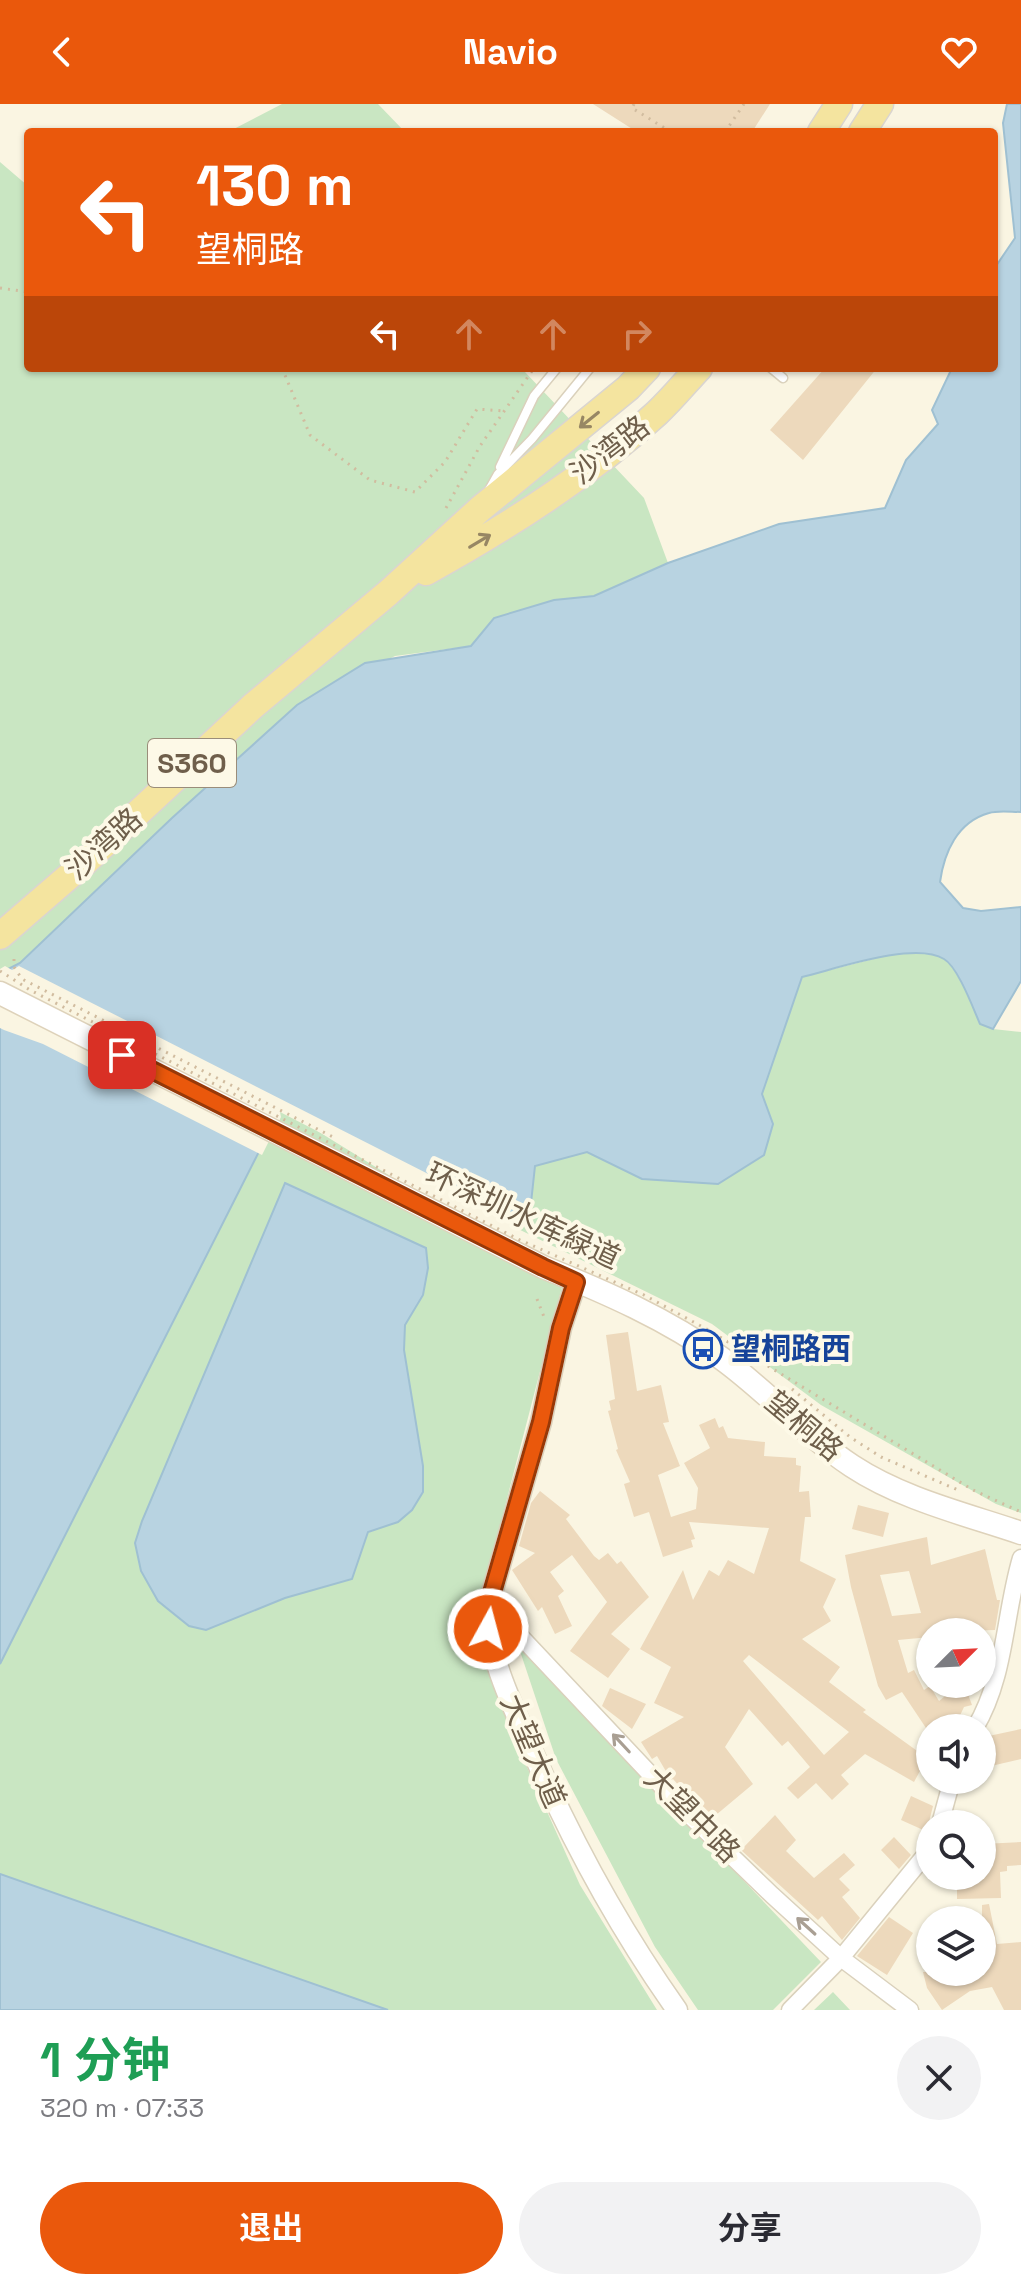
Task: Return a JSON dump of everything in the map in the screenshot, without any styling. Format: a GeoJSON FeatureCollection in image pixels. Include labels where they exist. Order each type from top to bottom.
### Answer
{"type":"FeatureCollection","features":[{"type":"Feature","properties":{"kind":"main road"},"geometry":{"type":"LineString","coordinates":[[824,128],[839,104]]}},
{"type":"Feature","properties":{"kind":"main road"},"geometry":{"type":"LineString","coordinates":[[865,128],[880,104]]}},
{"type":"Feature","properties":{"kind":"main road","name":"沙湾路"},"geometry":{"type":"LineString","coordinates":[[7,948],[82,865],[253,706],[643,372]]}},
{"type":"Feature","properties":{"kind":"main road","name":"沙湾路"},"geometry":{"type":"LineString","coordinates":[[388,593],[476,544],[566,485],[659,412],[695,372]]}},
{"type":"Feature","properties":{"kind":"main road"},"geometry":{"type":"LineString","coordinates":[[545,457],[566,485]]}},
{"type":"Feature","properties":{"kind":"main road","name":"望桐路"},"geometry":{"type":"LineString","coordinates":[[11,990],[543,1267],[665,1322],[720,1358],[775,1401],[825,1447],[873,1478],[1021,1533]]}},
{"type":"Feature","properties":{"kind":"street","name":"大望大道"},"geometry":{"type":"LineString","coordinates":[[576,1282],[561,1328],[541,1422],[489,1603],[488,1629],[495,1661],[565,1825],[646,1967],[677,2010]]}},
{"type":"Feature","properties":{"kind":"street"},"geometry":{"type":"LineString","coordinates":[[983,1714],[1000,1668],[1021,1558]]}},
{"type":"Feature","properties":{"kind":"street","name":"大望中路"},"geometry":{"type":"LineString","coordinates":[[489,1603],[684,1810],[841,1958],[910,2010]]}},
{"type":"Feature","properties":{"kind":"street"},"geometry":{"type":"LineString","coordinates":[[790,2010],[841,1958],[916,1866]]}},
{"type":"Feature","properties":{"kind":"lane"},"geometry":{"type":"LineString","coordinates":[[480,509],[534,396],[554,372]]}},
{"type":"Feature","properties":{"kind":"lane"},"geometry":{"type":"LineString","coordinates":[[498,474],[532,439],[587,372]]}},
{"type":"Feature","properties":{"kind":"lane"},"geometry":{"type":"LineString","coordinates":[[776,372],[783,378]]}},
{"type":"Feature","properties":{"kind":"path"},"geometry":{"type":"LineString","coordinates":[[634,104],[632,108],[664,128]]}},
{"type":"Feature","properties":{"kind":"path"},"geometry":{"type":"LineString","coordinates":[[728,128],[744,104]]}},
{"type":"Feature","properties":{"kind":"path"},"geometry":{"type":"LineString","coordinates":[[0,288],[24,291]]}},
{"type":"Feature","properties":{"kind":"path"},"geometry":{"type":"LineString","coordinates":[[284,372],[310,435],[370,480],[415,492],[445,462],[477,409],[505,411]]}},
{"type":"Feature","properties":{"kind":"path"},"geometry":{"type":"LineString","coordinates":[[443,513],[474,456],[531,372]]}},
{"type":"Feature","properties":{"kind":"path"},"geometry":{"type":"LineString","coordinates":[[7,948],[14,967],[11,990]]}},
{"type":"Feature","properties":{"kind":"path","name":"环深圳水库緑道"},"geometry":{"type":"LineString","coordinates":[[0,971],[30,990],[202,1080],[464,1212],[644,1295],[710,1331],[973,1490],[1021,1512]]}},
{"type":"Feature","properties":{"kind":"path"},"geometry":{"type":"LineString","coordinates":[[537,1299],[544,1323]]}},
{"type":"Feature","properties":{"kind":"green space"},"geometry":{"type":"Polygon","coordinates":[[[282,104],[378,104],[401,128],[236,128],[282,104]]]}},
{"type":"Feature","properties":{"kind":"green space"},"geometry":{"type":"Polygon","coordinates":[[[0,162],[24,183],[24,372],[525,372],[644,498],[668,563],[594,596],[554,600],[494,618],[471,646],[395,656],[297,705],[172,818],[20,963],[0,973],[0,162]]]}},
{"type":"Feature","properties":{"kind":"green space"},"geometry":{"type":"Polygon","coordinates":[[[897,953],[926,953],[942,958],[959,978],[980,1024],[993,1029],[1021,1032],[1021,1513],[996,1504],[821,1405],[712,1324],[508,1224],[531,1203],[534,1166],[587,1152],[642,1179],[718,1184],[764,1155],[773,1124],[762,1094],[802,977],[897,953]]]}},
{"type":"Feature","properties":{"kind":"green space"},"geometry":{"type":"Polygon","coordinates":[[[274,1104],[563,1283],[491,1560],[480,1643],[518,1747],[580,1885],[657,2010],[388,2010],[0,1874],[0,1661],[274,1104]]]}},
{"type":"Feature","properties":{"kind":"green space"},"geometry":{"type":"Polygon","coordinates":[[[517,1642],[821,1962],[773,2010],[698,2010],[655,1947],[556,1759],[517,1642]]]}},
{"type":"Feature","properties":{"kind":"green space"},"geometry":{"type":"Polygon","coordinates":[[[833,1992],[850,2010],[814,2010],[833,1992]]]}},
{"type":"Feature","properties":{"kind":"water"},"geometry":{"type":"Polygon","coordinates":[[[1007,104],[1021,104],[1021,812],[993,812],[968,824],[949,850],[940,882],[963,908],[981,911],[1021,907],[1021,981],[993,1029],[980,1024],[955,970],[944,959],[931,954],[874,958],[802,977],[762,1094],[773,1124],[764,1155],[718,1184],[642,1179],[587,1152],[535,1166],[531,1203],[508,1224],[275,1105],[277,1116],[0,1664],[0,973],[20,963],[172,818],[297,705],[365,663],[471,646],[494,618],[554,600],[594,596],[668,563],[779,524],[885,508],[906,460],[938,424],[932,410],[950,372],[998,372],[998,263],[1015,238],[1003,123],[1007,104]]]}},
{"type":"Feature","properties":{"kind":"water"},"geometry":{"type":"Polygon","coordinates":[[[285,1183],[426,1248],[428,1268],[423,1295],[405,1325],[404,1350],[423,1466],[423,1492],[412,1510],[398,1522],[368,1532],[352,1579],[285,1598],[206,1630],[189,1626],[158,1601],[141,1571],[135,1543],[285,1183]]]}},
{"type":"Feature","properties":{"kind":"water"},"geometry":{"type":"Polygon","coordinates":[[[0,1874],[388,2010],[0,2010],[0,1874]]]}},
{"type":"Feature","properties":{"kind":"pier"},"geometry":{"type":"Polygon","coordinates":[[[5,966],[12,970],[19,966],[519,1220],[506,1228],[280,1112],[281,1117],[262,1155],[43,1044],[4,1030],[0,1028],[0,969],[5,966]]]}},
{"type":"Feature","properties":{"kind":"building"},"geometry":{"type":"Polygon","coordinates":[[[593,104],[770,104],[755,128],[631,128],[593,104]]]}},
{"type":"Feature","properties":{"kind":"building"},"geometry":{"type":"Polygon","coordinates":[[[821,372],[874,372],[803,460],[770,430],[821,372]]]}},
{"type":"Feature","properties":{"kind":"building"},"geometry":{"type":"Polygon","coordinates":[[[628,1332],[637,1391],[661,1385],[669,1422],[663,1423],[680,1466],[658,1475],[671,1517],[696,1509],[698,1488],[684,1463],[710,1448],[699,1425],[715,1418],[728,1438],[765,1442],[764,1456],[796,1458],[796,1465],[801,1466],[799,1492],[809,1491],[811,1517],[805,1517],[800,1561],[836,1579],[823,1607],[831,1621],[802,1639],[840,1667],[829,1682],[866,1710],[863,1712],[916,1750],[914,1782],[865,1754],[841,1775],[849,1784],[832,1800],[816,1783],[798,1799],[787,1788],[810,1767],[788,1741],[782,1746],[749,1709],[725,1747],[753,1784],[710,1820],[671,1780],[657,1756],[652,1759],[641,1742],[684,1717],[654,1703],[671,1667],[640,1649],[683,1570],[693,1600],[709,1570],[719,1576],[728,1560],[754,1574],[769,1528],[689,1522],[695,1539],[691,1540],[693,1547],[663,1557],[649,1512],[634,1517],[624,1484],[630,1482],[616,1450],[608,1411],[611,1410],[609,1401],[615,1399],[606,1335],[628,1332]],[[749,1655],[743,1661],[824,1755],[849,1732],[749,1655]]]}},
{"type":"Feature","properties":{"kind":"building"},"geometry":{"type":"Polygon","coordinates":[[[540,1491],[570,1515],[566,1519],[594,1556],[599,1560],[608,1553],[617,1564],[621,1561],[649,1597],[611,1634],[630,1649],[608,1678],[570,1651],[607,1602],[572,1555],[550,1572],[564,1591],[558,1596],[572,1626],[555,1634],[542,1607],[538,1611],[512,1570],[535,1553],[519,1546],[531,1503],[540,1491]]]}},
{"type":"Feature","properties":{"kind":"building"},"geometry":{"type":"Polygon","coordinates":[[[858,1505],[889,1513],[883,1537],[852,1529],[858,1505]]]}},
{"type":"Feature","properties":{"kind":"building"},"geometry":{"type":"Polygon","coordinates":[[[927,1537],[931,1565],[985,1549],[997,1600],[1000,1600],[996,1624],[996,1618],[916,1618],[916,1638],[898,1640],[908,1673],[914,1670],[916,1674],[916,1698],[937,1698],[939,1701],[943,1698],[969,1698],[972,1705],[964,1707],[961,1714],[917,1714],[902,1692],[886,1700],[878,1686],[845,1555],[927,1537]],[[909,1571],[880,1575],[892,1616],[921,1613],[909,1571]]]}},
{"type":"Feature","properties":{"kind":"building"},"geometry":{"type":"Polygon","coordinates":[[[610,1688],[646,1704],[632,1729],[602,1706],[610,1688]]]}},
{"type":"Feature","properties":{"kind":"building"},"geometry":{"type":"Polygon","coordinates":[[[1021,1729],[1021,1759],[996,1765],[996,1734],[1021,1729]]]}},
{"type":"Feature","properties":{"kind":"building"},"geometry":{"type":"Polygon","coordinates":[[[911,1796],[933,1806],[932,1810],[916,1810],[916,1827],[901,1820],[911,1796]]]}},
{"type":"Feature","properties":{"kind":"building"},"geometry":{"type":"Polygon","coordinates":[[[775,1815],[796,1840],[786,1851],[814,1878],[844,1853],[855,1865],[839,1879],[850,1890],[842,1897],[860,1918],[842,1940],[822,1916],[818,1920],[741,1850],[775,1815]]]}},
{"type":"Feature","properties":{"kind":"building"},"geometry":{"type":"Polygon","coordinates":[[[894,1837],[911,1855],[899,1869],[881,1850],[894,1837]]]}},
{"type":"Feature","properties":{"kind":"building"},"geometry":{"type":"Polygon","coordinates":[[[1021,1842],[1021,1865],[1007,1866],[1007,1871],[1000,1872],[1001,1898],[957,1899],[957,1890],[996,1890],[996,1843],[1021,1842]]]}},
{"type":"Feature","properties":{"kind":"building"},"geometry":{"type":"Polygon","coordinates":[[[889,1917],[913,1933],[887,1975],[857,1956],[889,1917]]]}},
{"type":"Feature","properties":{"kind":"building"},"geometry":{"type":"Polygon","coordinates":[[[996,1939],[997,1944],[1021,1942],[1021,2010],[1004,2010],[992,1987],[970,1991],[942,2010],[927,1988],[996,1986],[996,1939]]]}},
{"type":"Feature","properties":{"kind":"place","name":"望桐路西"},"geometry":{"type":"Point","coordinates":[703,1349]}},
{"type":"Feature","properties":{"kind":"route"},"geometry":{"type":"LineString","coordinates":[[122,1055],[576,1282],[561,1328],[541,1422],[489,1603],[488,1629]]}}]}
